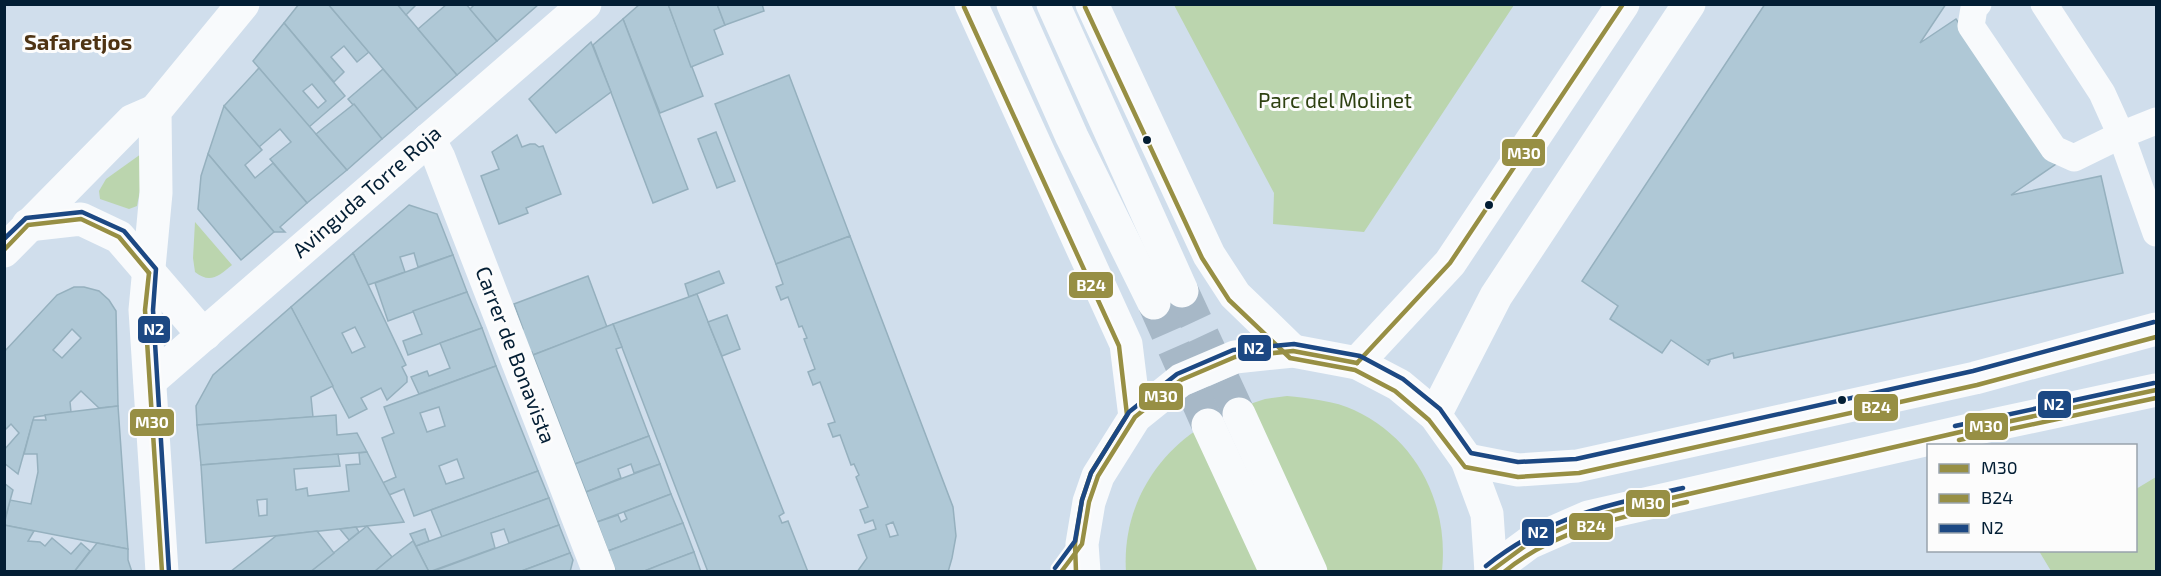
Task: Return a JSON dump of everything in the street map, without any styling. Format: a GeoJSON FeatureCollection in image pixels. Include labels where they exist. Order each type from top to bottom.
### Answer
{"type":"FeatureCollection","features":[{"type":"Feature","properties":{"kind":"street"},"geometry":{"type":"LineString","coordinates":[[4,251],[132,122],[155,111],[243,4]]}},
{"type":"Feature","properties":{"kind":"street","name":"Avinguda Torre Roja"},"geometry":{"type":"LineString","coordinates":[[150,381],[585,4]]}},
{"type":"Feature","properties":{"kind":"street"},"geometry":{"type":"LineString","coordinates":[[971,4],[1126,344],[1135,417]]}},
{"type":"Feature","properties":{"kind":"street"},"geometry":{"type":"LineString","coordinates":[[1013,4],[1072,137],[1168,297],[1053,4]]}},
{"type":"Feature","properties":{"kind":"street"},"geometry":{"type":"LineString","coordinates":[[1092,4],[1209,255],[1235,295],[1293,351]]}},
{"type":"Feature","properties":{"kind":"street"},"geometry":{"type":"LineString","coordinates":[[1357,363],[1450,263],[1623,4]]}},
{"type":"Feature","properties":{"kind":"street"},"geometry":{"type":"LineString","coordinates":[[1435,415],[1496,296],[1689,4]]}},
{"type":"Feature","properties":{"kind":"street"},"geometry":{"type":"LineString","coordinates":[[155,111],[156,193],[145,310],[162,572]]}},
{"type":"Feature","properties":{"kind":"street","name":"Carrer de Bonavista"},"geometry":{"type":"LineString","coordinates":[[429,139],[439,158],[599,572]]}},
{"type":"Feature","properties":{"kind":"street"},"geometry":{"type":"LineString","coordinates":[[28,225],[81,219],[119,237],[205,334]]}},
{"type":"Feature","properties":{"kind":"street"},"geometry":{"type":"LineString","coordinates":[[1467,460],[1518,470],[1576,466],[1975,378],[2157,329]]}},
{"type":"Feature","properties":{"kind":"street"},"geometry":{"type":"LineString","coordinates":[[1061,572],[1083,558],[1089,502],[1098,476],[1135,417],[1181,380],[1235,357],[1293,351],[1357,363],[1399,385],[1435,415],[1467,460],[1487,514],[1491,571]]}},
{"type":"Feature","properties":{"kind":"street"},"geometry":{"type":"LineString","coordinates":[[1491,571],[1529,543],[1588,517],[1969,430],[2157,390]]}},
{"type":"Feature","properties":{"kind":"street"},"geometry":{"type":"LineString","coordinates":[[1239,414],[1311,572]]}},
{"type":"Feature","properties":{"kind":"street"},"geometry":{"type":"LineString","coordinates":[[1208,425],[1276,572]]}},
{"type":"Feature","properties":{"kind":"lane"},"geometry":{"type":"LineString","coordinates":[[1978,4],[1974,8],[1971,26],[2054,148],[2074,158],[2121,135],[2157,121]]}},
{"type":"Feature","properties":{"kind":"lane"},"geometry":{"type":"LineString","coordinates":[[2044,4],[2102,93],[2121,135],[2157,233]]}},
{"type":"Feature","properties":{"kind":"green space","name":"Parc del Molinet"},"geometry":{"type":"Polygon","coordinates":[[[1174,5],[1514,5],[1364,232],[1273,224],[1274,193],[1174,5]]]}},
{"type":"Feature","properties":{"kind":"green space"},"geometry":{"type":"Polygon","coordinates":[[[141,154],[142,180],[137,206],[129,209],[100,199],[99,191],[106,179],[141,154]]]}},
{"type":"Feature","properties":{"kind":"green space"},"geometry":{"type":"Polygon","coordinates":[[[195,222],[232,265],[214,277],[205,278],[195,272],[193,258],[195,222]]]}},
{"type":"Feature","properties":{"kind":"green space"},"geometry":{"type":"Polygon","coordinates":[[[1287,396],[1330,402],[1354,410],[1376,422],[1411,456],[1434,498],[1443,546],[1442,571],[1325,571],[1247,405],[1265,399],[1287,396]]]}},
{"type":"Feature","properties":{"kind":"green space"},"geometry":{"type":"Polygon","coordinates":[[[1201,427],[1267,571],[1126,572],[1129,529],[1143,489],[1154,471],[1168,455],[1201,427]]]}},
{"type":"Feature","properties":{"kind":"green space"},"geometry":{"type":"Polygon","coordinates":[[[2156,477],[2156,571],[2051,571],[2040,552],[2137,552],[2137,488],[2156,477]]]}},
{"type":"Feature","properties":{"kind":"building"},"geometry":{"type":"Polygon","coordinates":[[[299,4],[328,4],[369,52],[357,62],[344,46],[331,57],[344,72],[334,82],[284,23],[299,4]]]}},
{"type":"Feature","properties":{"kind":"building"},"geometry":{"type":"Polygon","coordinates":[[[328,4],[397,4],[457,75],[417,109],[328,4]]]}},
{"type":"Feature","properties":{"kind":"building"},"geometry":{"type":"Polygon","coordinates":[[[397,4],[417,4],[406,15],[397,4]]]}},
{"type":"Feature","properties":{"kind":"building"},"geometry":{"type":"Polygon","coordinates":[[[447,4],[466,4],[497,41],[457,75],[418,29],[447,4]]]}},
{"type":"Feature","properties":{"kind":"building"},"geometry":{"type":"Polygon","coordinates":[[[475,4],[539,4],[497,41],[470,9],[475,4]]]}},
{"type":"Feature","properties":{"kind":"building"},"geometry":{"type":"Polygon","coordinates":[[[640,4],[668,4],[703,96],[660,113],[623,19],[640,4]]]}},
{"type":"Feature","properties":{"kind":"building"},"geometry":{"type":"Polygon","coordinates":[[[668,4],[717,4],[725,25],[714,30],[723,54],[691,67],[668,4]]]}},
{"type":"Feature","properties":{"kind":"building"},"geometry":{"type":"Polygon","coordinates":[[[717,4],[762,4],[764,11],[725,25],[717,4]]]}},
{"type":"Feature","properties":{"kind":"building"},"geometry":{"type":"Polygon","coordinates":[[[1765,4],[1946,4],[1920,43],[1956,19],[2056,164],[2011,195],[2101,176],[2123,273],[1734,358],[1733,353],[1708,360],[1710,361],[1708,365],[1671,340],[1662,353],[1610,319],[1618,306],[1582,281],[1765,4]]]}},
{"type":"Feature","properties":{"kind":"building"},"geometry":{"type":"Polygon","coordinates":[[[623,19],[688,189],[653,203],[593,45],[623,19]]]}},
{"type":"Feature","properties":{"kind":"building"},"geometry":{"type":"Polygon","coordinates":[[[284,23],[345,96],[309,127],[253,61],[284,23]],[[312,84],[303,91],[318,108],[326,101],[312,84]]]}},
{"type":"Feature","properties":{"kind":"building"},"geometry":{"type":"Polygon","coordinates":[[[591,42],[611,92],[556,133],[529,99],[591,42]]]}},
{"type":"Feature","properties":{"kind":"building"},"geometry":{"type":"Polygon","coordinates":[[[259,68],[347,170],[307,203],[270,159],[291,142],[280,129],[259,147],[224,106],[259,68]]]}},
{"type":"Feature","properties":{"kind":"building"},"geometry":{"type":"Polygon","coordinates":[[[383,69],[417,109],[382,139],[348,99],[383,69]]]}},
{"type":"Feature","properties":{"kind":"building"},"geometry":{"type":"Polygon","coordinates":[[[789,75],[850,236],[776,264],[715,104],[789,75]]]}},
{"type":"Feature","properties":{"kind":"building"},"geometry":{"type":"Polygon","coordinates":[[[354,104],[382,139],[347,170],[316,134],[354,104]]]}},
{"type":"Feature","properties":{"kind":"building"},"geometry":{"type":"Polygon","coordinates":[[[224,106],[262,150],[245,165],[255,178],[273,163],[307,203],[280,227],[285,232],[274,232],[208,154],[224,106]]]}},
{"type":"Feature","properties":{"kind":"building"},"geometry":{"type":"Polygon","coordinates":[[[716,132],[735,181],[717,188],[698,139],[716,132]]]}},
{"type":"Feature","properties":{"kind":"building"},"geometry":{"type":"Polygon","coordinates":[[[517,135],[522,147],[530,144],[543,146],[561,194],[526,208],[528,213],[499,224],[481,176],[499,169],[492,152],[517,135]]]}},
{"type":"Feature","properties":{"kind":"building"},"geometry":{"type":"Polygon","coordinates":[[[208,154],[274,232],[241,260],[198,209],[201,176],[208,154]]]}},
{"type":"Feature","properties":{"kind":"building"},"geometry":{"type":"Polygon","coordinates":[[[409,205],[437,214],[453,255],[418,267],[414,253],[400,257],[405,272],[368,285],[353,253],[409,205]]]}},
{"type":"Feature","properties":{"kind":"building"},"geometry":{"type":"Polygon","coordinates":[[[850,236],[953,507],[956,536],[948,572],[857,572],[867,558],[858,535],[876,529],[873,520],[865,523],[860,510],[868,507],[856,477],[859,475],[854,464],[851,465],[840,435],[833,437],[828,424],[835,422],[820,382],[813,385],[808,372],[815,369],[804,339],[807,338],[802,326],[799,327],[788,297],[781,300],[776,287],[783,284],[776,264],[850,236]],[[893,522],[886,525],[890,537],[898,535],[893,522]]]}},
{"type":"Feature","properties":{"kind":"building"},"geometry":{"type":"Polygon","coordinates":[[[353,253],[406,365],[402,367],[407,382],[387,400],[381,388],[361,398],[367,409],[349,418],[291,307],[353,253]],[[355,327],[342,333],[352,353],[365,347],[355,327]]]}},
{"type":"Feature","properties":{"kind":"building"},"geometry":{"type":"Polygon","coordinates":[[[453,255],[467,292],[388,321],[375,283],[453,255]]]}},
{"type":"Feature","properties":{"kind":"building"},"geometry":{"type":"Polygon","coordinates":[[[719,271],[724,283],[689,297],[685,284],[719,271]]]}},
{"type":"Feature","properties":{"kind":"building"},"geometry":{"type":"Polygon","coordinates":[[[588,276],[607,327],[533,355],[532,352],[527,352],[519,331],[523,329],[514,304],[588,276]]]}},
{"type":"Feature","properties":{"kind":"building"},"geometry":{"type":"Polygon","coordinates":[[[74,287],[99,291],[116,311],[118,406],[99,408],[81,391],[70,402],[71,412],[34,417],[18,474],[4,463],[4,450],[19,433],[11,424],[4,431],[4,352],[57,295],[74,287]],[[72,329],[53,350],[62,358],[81,338],[72,329]]]}},
{"type":"Feature","properties":{"kind":"building"},"geometry":{"type":"Polygon","coordinates":[[[467,292],[482,328],[408,355],[403,341],[422,334],[413,311],[467,292]]]}},
{"type":"Feature","properties":{"kind":"building"},"geometry":{"type":"Polygon","coordinates":[[[697,294],[784,513],[779,516],[782,523],[788,521],[808,572],[708,572],[613,324],[697,294]]]}},
{"type":"Feature","properties":{"kind":"building"},"geometry":{"type":"Polygon","coordinates":[[[291,307],[333,386],[311,397],[313,417],[197,425],[196,406],[213,375],[291,307]]]}},
{"type":"Feature","properties":{"kind":"building"},"geometry":{"type":"Polygon","coordinates":[[[727,315],[740,349],[722,356],[708,322],[727,315]]]}},
{"type":"Feature","properties":{"kind":"building"},"geometry":{"type":"Polygon","coordinates":[[[613,324],[622,347],[616,349],[649,436],[575,464],[533,355],[613,324]]]}},
{"type":"Feature","properties":{"kind":"building"},"geometry":{"type":"Polygon","coordinates":[[[482,328],[496,366],[419,394],[411,377],[427,371],[429,376],[450,368],[440,343],[482,328]]]}},
{"type":"Feature","properties":{"kind":"building"},"geometry":{"type":"Polygon","coordinates":[[[496,366],[538,471],[414,516],[404,489],[389,495],[382,483],[396,477],[382,438],[394,433],[384,407],[496,366]],[[439,407],[420,413],[427,432],[445,426],[439,407]],[[457,459],[439,466],[446,484],[464,478],[457,459]]]}},
{"type":"Feature","properties":{"kind":"building"},"geometry":{"type":"Polygon","coordinates":[[[118,406],[128,549],[4,525],[10,500],[31,504],[38,472],[37,454],[24,454],[33,420],[46,420],[45,415],[118,406]]]}},
{"type":"Feature","properties":{"kind":"building"},"geometry":{"type":"Polygon","coordinates":[[[336,415],[337,435],[357,433],[367,452],[201,465],[197,425],[336,415]]]}},
{"type":"Feature","properties":{"kind":"building"},"geometry":{"type":"Polygon","coordinates":[[[649,436],[660,464],[634,473],[631,464],[618,469],[621,478],[586,492],[575,464],[649,436]]]}},
{"type":"Feature","properties":{"kind":"building"},"geometry":{"type":"Polygon","coordinates":[[[367,452],[404,522],[206,543],[201,465],[338,454],[340,466],[294,469],[296,490],[307,488],[308,496],[349,491],[346,465],[360,464],[359,453],[367,452]],[[267,499],[257,500],[259,516],[267,515],[267,499]]]}},
{"type":"Feature","properties":{"kind":"building"},"geometry":{"type":"Polygon","coordinates":[[[660,464],[671,494],[597,522],[586,492],[660,464]]]}},
{"type":"Feature","properties":{"kind":"building"},"geometry":{"type":"Polygon","coordinates":[[[538,471],[549,498],[442,537],[431,510],[538,471]]]}},
{"type":"Feature","properties":{"kind":"building"},"geometry":{"type":"Polygon","coordinates":[[[4,483],[13,490],[6,515],[4,513],[4,483]]]}},
{"type":"Feature","properties":{"kind":"building"},"geometry":{"type":"Polygon","coordinates":[[[671,494],[683,523],[608,551],[597,522],[618,515],[621,522],[627,519],[624,512],[671,494]]]}},
{"type":"Feature","properties":{"kind":"building"},"geometry":{"type":"Polygon","coordinates":[[[549,498],[559,525],[509,543],[504,529],[491,533],[495,548],[429,572],[416,546],[549,498]]]}},
{"type":"Feature","properties":{"kind":"building"},"geometry":{"type":"Polygon","coordinates":[[[683,523],[694,552],[642,572],[616,572],[608,551],[683,523]]]}},
{"type":"Feature","properties":{"kind":"building"},"geometry":{"type":"Polygon","coordinates":[[[4,525],[34,531],[28,541],[40,542],[45,546],[52,538],[71,554],[81,543],[90,551],[74,572],[4,572],[4,525]]]}},
{"type":"Feature","properties":{"kind":"building"},"geometry":{"type":"Polygon","coordinates":[[[559,525],[570,553],[519,572],[431,572],[559,525]]]}},
{"type":"Feature","properties":{"kind":"building"},"geometry":{"type":"Polygon","coordinates":[[[367,526],[392,557],[374,572],[310,572],[367,526]]]}},
{"type":"Feature","properties":{"kind":"building"},"geometry":{"type":"Polygon","coordinates":[[[356,527],[359,532],[349,540],[340,529],[356,527]]]}},
{"type":"Feature","properties":{"kind":"building"},"geometry":{"type":"Polygon","coordinates":[[[425,529],[429,541],[416,546],[410,534],[425,529]]]}},
{"type":"Feature","properties":{"kind":"building"},"geometry":{"type":"Polygon","coordinates":[[[317,531],[334,553],[310,572],[230,572],[276,536],[317,531]]]}},
{"type":"Feature","properties":{"kind":"building"},"geometry":{"type":"Polygon","coordinates":[[[413,541],[429,572],[374,572],[392,557],[413,541]]]}},
{"type":"Feature","properties":{"kind":"building"},"geometry":{"type":"Polygon","coordinates":[[[97,543],[128,549],[128,560],[132,572],[74,572],[97,543]]]}},
{"type":"Feature","properties":{"kind":"building"},"geometry":{"type":"Polygon","coordinates":[[[694,552],[701,572],[642,572],[662,564],[694,552]]]}},
{"type":"Feature","properties":{"kind":"building"},"geometry":{"type":"Polygon","coordinates":[[[570,553],[573,560],[570,572],[519,572],[570,553]]]}},
{"type":"Feature","properties":{"kind":"tunnel"},"geometry":{"type":"LineString","coordinates":[[1182,291],[1239,414]]}},
{"type":"Feature","properties":{"kind":"tunnel"},"geometry":{"type":"LineString","coordinates":[[1154,303],[1208,425]]}},
{"type":"Feature","properties":{"kind":"transit line","name":"M30"},"geometry":{"type":"LineString","coordinates":[[1357,363],[1450,263],[1623,4]]}},
{"type":"Feature","properties":{"kind":"transit line","name":"B24"},"geometry":{"type":"LineString","coordinates":[[964,7],[1119,346],[1127,415],[1091,473],[1082,500],[1075,544],[1076,572]]}},
{"type":"Feature","properties":{"kind":"transit line","name":"B24"},"geometry":{"type":"LineString","coordinates":[[1085,7],[1202,258],[1229,300],[1290,358],[1355,370],[1395,391],[1429,420],[1465,467],[1518,477],[1579,473],[1977,385],[2156,337]]}},
{"type":"Feature","properties":{"kind":"transit line","name":"N2"},"geometry":{"type":"LineString","coordinates":[[4,239],[26,218],[82,212],[124,231],[156,269],[153,310],[169,572]]}},
{"type":"Feature","properties":{"kind":"transit line","name":"M30"},"geometry":{"type":"LineString","coordinates":[[4,250],[28,225],[81,219],[119,237],[149,273]]}},
{"type":"Feature","properties":{"kind":"transit line","name":"M30"},"geometry":{"type":"LineString","coordinates":[[149,273],[145,310],[162,572]]}},
{"type":"Feature","properties":{"kind":"transit line","name":"N2"},"geometry":{"type":"LineString","coordinates":[[1055,568],[1075,541],[1082,500],[1091,473],[1129,412],[1177,374],[1233,350],[1294,344],[1360,356],[1403,379],[1440,409],[1471,453],[1518,462],[1576,459],[1973,371],[2154,322]]}},
{"type":"Feature","properties":{"kind":"transit line","name":"M30"},"geometry":{"type":"LineString","coordinates":[[1061,572],[1082,544],[1089,502],[1098,476],[1135,417],[1181,380],[1235,357],[1293,351],[1357,363]]}},
{"type":"Feature","properties":{"kind":"transit line","name":"N2"},"geometry":{"type":"LineString","coordinates":[[1955,426],[2154,383]]}},
{"type":"Feature","properties":{"kind":"transit line","name":"M30"},"geometry":{"type":"LineString","coordinates":[[1491,571],[1529,543],[1588,517],[2156,390]]}},
{"type":"Feature","properties":{"kind":"transit line","name":"B24"},"geometry":{"type":"LineString","coordinates":[[1959,440],[2156,398]]}},
{"type":"Feature","properties":{"kind":"transit line","name":"N2"},"geometry":{"type":"LineString","coordinates":[[1486,566],[1509,549],[1556,524],[1604,507],[1683,488]]}},
{"type":"Feature","properties":{"kind":"transit line","name":"B24"},"geometry":{"type":"LineString","coordinates":[[1504,572],[1545,545],[1591,526],[1687,502]]}},
{"type":"Feature","properties":{"kind":"district","name":"Safaretjos"},"geometry":{"type":"Point","coordinates":[78,42]}}]}
